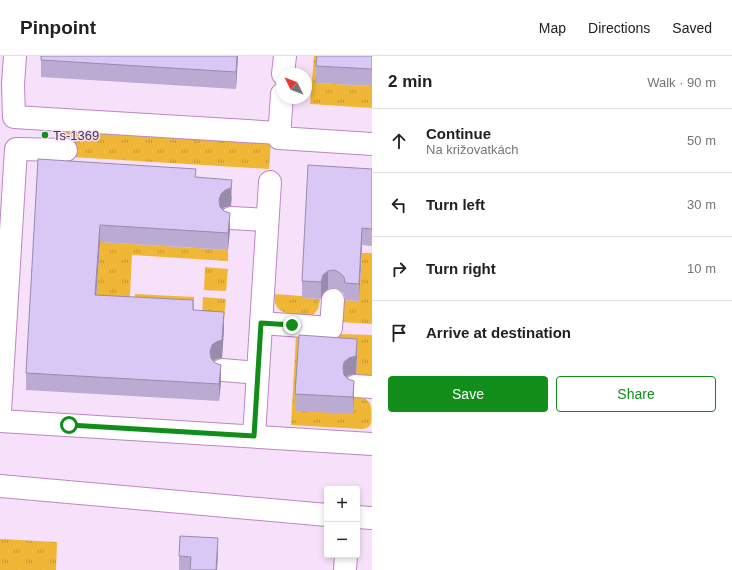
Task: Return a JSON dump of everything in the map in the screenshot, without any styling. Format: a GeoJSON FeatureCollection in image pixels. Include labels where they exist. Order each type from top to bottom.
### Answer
{"type":"FeatureCollection","features":[{"type":"Feature","properties":{"kind":"street"},"geometry":{"type":"LineString","coordinates":[[15,56],[13,84],[14,117],[279,135],[372,144]]}},
{"type":"Feature","properties":{"kind":"street"},"geometry":{"type":"LineString","coordinates":[[284,68],[285,56]]}},
{"type":"Feature","properties":{"kind":"street"},"geometry":{"type":"LineString","coordinates":[[279,135],[281,104]]}},
{"type":"Feature","properties":{"kind":"street"},"geometry":{"type":"LineString","coordinates":[[0,411],[16,149],[66,150]]}},
{"type":"Feature","properties":{"kind":"street"},"geometry":{"type":"LineString","coordinates":[[254,436],[270,182]]}},
{"type":"Feature","properties":{"kind":"street"},"geometry":{"type":"LineString","coordinates":[[231,218],[267,220]]}},
{"type":"Feature","properties":{"kind":"street"},"geometry":{"type":"LineString","coordinates":[[261,323],[331,328],[333,300]]}},
{"type":"Feature","properties":{"kind":"street"},"geometry":{"type":"LineString","coordinates":[[222,370],[258,373]]}},
{"type":"Feature","properties":{"kind":"street"},"geometry":{"type":"LineString","coordinates":[[0,421],[372,444]]}},
{"type":"Feature","properties":{"kind":"street"},"geometry":{"type":"LineString","coordinates":[[0,486],[324,515]]}},
{"type":"Feature","properties":{"kind":"street"},"geometry":{"type":"LineString","coordinates":[[360,517],[372,518]]}},
{"type":"Feature","properties":{"kind":"street"},"geometry":{"type":"LineString","coordinates":[[345,570],[346,558]]}},
{"type":"Feature","properties":{"kind":"green space"},"geometry":{"type":"Polygon","coordinates":[[[314,56],[318,56],[316,83],[372,86],[372,108],[310,104],[312,104],[314,56]]]}},
{"type":"Feature","properties":{"kind":"green space"},"geometry":{"type":"Polygon","coordinates":[[[58,127],[271,141],[269,169],[72,157],[58,144],[58,127]]]}},
{"type":"Feature","properties":{"kind":"green space"},"geometry":{"type":"Polygon","coordinates":[[[100,242],[228,250],[228,261],[132,255],[129,314],[95,312],[100,242]]]}},
{"type":"Feature","properties":{"kind":"green space"},"geometry":{"type":"Polygon","coordinates":[[[362,253],[372,253],[372,324],[340,322],[341,300],[359,301],[362,253]]]}},
{"type":"Feature","properties":{"kind":"green space"},"geometry":{"type":"Polygon","coordinates":[[[205,267],[228,269],[226,291],[204,290],[205,267]]]}},
{"type":"Feature","properties":{"kind":"green space"},"geometry":{"type":"Polygon","coordinates":[[[135,294],[194,297],[194,310],[134,307],[135,294]]]}},
{"type":"Feature","properties":{"kind":"green space"},"geometry":{"type":"Polygon","coordinates":[[[274,294],[320,299],[318,309],[313,315],[297,315],[284,312],[278,308],[274,300],[274,294]]]}},
{"type":"Feature","properties":{"kind":"green space"},"geometry":{"type":"Polygon","coordinates":[[[203,297],[226,299],[224,320],[202,318],[203,297]]]}},
{"type":"Feature","properties":{"kind":"green space"},"geometry":{"type":"Polygon","coordinates":[[[339,334],[372,335],[372,376],[356,375],[357,357],[299,353],[353,414],[354,395],[362,397],[369,402],[372,412],[370,424],[368,427],[363,429],[291,425],[296,336],[339,338],[339,334]]]}},
{"type":"Feature","properties":{"kind":"green space"},"geometry":{"type":"Polygon","coordinates":[[[0,539],[57,542],[56,570],[0,570],[0,539]]]}},
{"type":"Feature","properties":{"kind":"building"},"geometry":{"type":"Polygon","coordinates":[[[41,56],[237,56],[236,72],[41,60],[41,56]]]}},
{"type":"Feature","properties":{"kind":"building"},"geometry":{"type":"Polygon","coordinates":[[[317,56],[372,56],[372,69],[316,66],[317,56]]]}},
{"type":"Feature","properties":{"kind":"building"},"geometry":{"type":"Polygon","coordinates":[[[38,159],[196,169],[195,177],[232,180],[231,188],[225,190],[221,194],[219,200],[220,207],[224,211],[230,213],[228,233],[100,225],[95,295],[193,300],[193,310],[224,312],[222,340],[212,345],[210,352],[211,358],[215,363],[221,365],[219,384],[26,373],[38,159]]]}},
{"type":"Feature","properties":{"kind":"building"},"geometry":{"type":"Polygon","coordinates":[[[308,165],[372,169],[372,229],[362,228],[359,284],[345,283],[344,277],[334,270],[328,271],[323,275],[321,282],[302,281],[308,165]]]}},
{"type":"Feature","properties":{"kind":"building"},"geometry":{"type":"Polygon","coordinates":[[[299,335],[357,339],[356,356],[349,358],[344,362],[343,368],[344,375],[348,379],[354,381],[353,397],[295,394],[299,335]]]}},
{"type":"Feature","properties":{"kind":"building"},"geometry":{"type":"Polygon","coordinates":[[[180,536],[218,538],[216,570],[190,570],[191,557],[179,556],[180,536]]]}},
{"type":"Feature","properties":{"kind":"place","name":"Ts-1369"},"geometry":{"type":"Point","coordinates":[45,135]}},
{"type":"Feature","properties":{"kind":"route"},"geometry":{"type":"LineString","coordinates":[[69,425],[254,436],[261,323],[292,325]]}}]}
